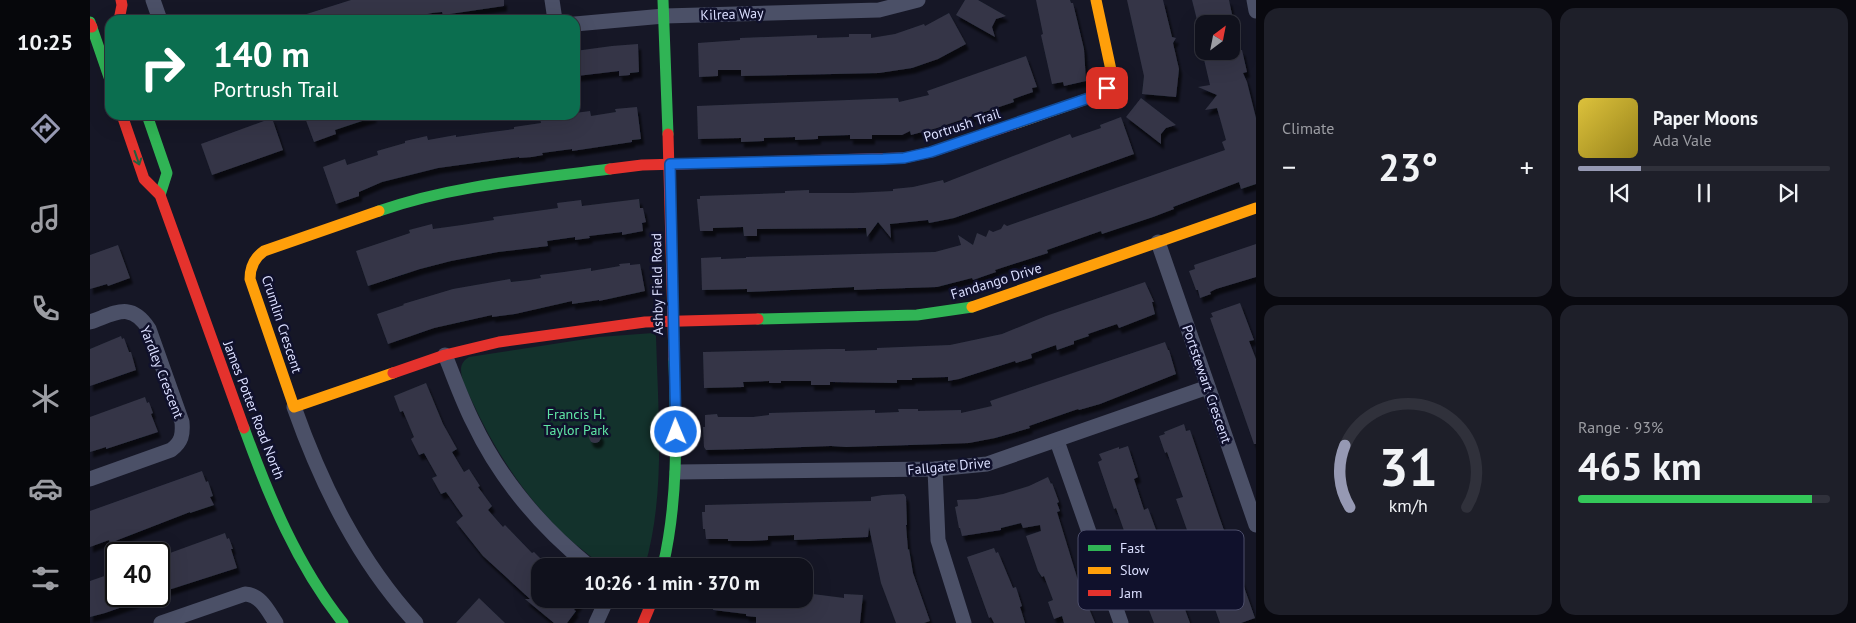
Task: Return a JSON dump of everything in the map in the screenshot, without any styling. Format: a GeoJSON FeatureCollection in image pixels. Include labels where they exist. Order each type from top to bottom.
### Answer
{"type":"FeatureCollection","features":[{"type":"Feature","properties":{"kind":"street"},"geometry":{"type":"LineString","coordinates":[[153,0],[158,15]]}},
{"type":"Feature","properties":{"kind":"street"},"geometry":{"type":"LineString","coordinates":[[552,0],[554,15]]}},
{"type":"Feature","properties":{"kind":"street","name":"Ashby Field Road"},"geometry":{"type":"LineString","coordinates":[[663,0],[670,164],[677,472],[672,528],[665,558]]}},
{"type":"Feature","properties":{"kind":"street","name":"Kilrea Way"},"geometry":{"type":"LineString","coordinates":[[580,24],[664,16],[879,10],[918,0]]}},
{"type":"Feature","properties":{"kind":"street","name":"Portrush Trail"},"geometry":{"type":"LineString","coordinates":[[670,164],[883,159],[917,156],[1092,97],[1107,88],[1112,70],[1096,0]]}},
{"type":"Feature","properties":{"kind":"street"},"geometry":{"type":"LineString","coordinates":[[1254,0],[1256,11]]}},
{"type":"Feature","properties":{"kind":"street"},"geometry":{"type":"LineString","coordinates":[[116,3],[122,6],[119,15]]}},
{"type":"Feature","properties":{"kind":"street"},"geometry":{"type":"LineString","coordinates":[[91,24],[105,65]]}},
{"type":"Feature","properties":{"kind":"street"},"geometry":{"type":"LineString","coordinates":[[124,120],[144,179],[160,195],[167,173],[149,120]]}},
{"type":"Feature","properties":{"kind":"street","name":"Crumlin Crescent"},"geometry":{"type":"LineString","coordinates":[[294,407],[250,284],[249,275],[251,267],[259,254],[347,221],[402,203],[436,195],[512,182],[642,165],[670,164]]}},
{"type":"Feature","properties":{"kind":"street","name":"James Potter Road North"},"geometry":{"type":"LineString","coordinates":[[160,195],[259,470],[291,543],[332,609],[343,623]]}},
{"type":"Feature","properties":{"kind":"street","name":"Fandango Drive"},"geometry":{"type":"LineString","coordinates":[[673,320],[918,315],[974,307],[1256,208]]}},
{"type":"Feature","properties":{"kind":"street","name":"Portstewart Crescent"},"geometry":{"type":"LineString","coordinates":[[1158,242],[1256,525]]}},
{"type":"Feature","properties":{"kind":"street","name":"Yardley Crescent"},"geometry":{"type":"LineString","coordinates":[[90,322],[126,311],[136,314],[143,320],[149,329],[182,422],[183,434],[180,441],[171,450],[90,479]]}},
{"type":"Feature","properties":{"kind":"street"},"geometry":{"type":"LineString","coordinates":[[416,623],[373,570],[342,518],[319,472],[294,407],[445,355],[499,342],[673,320]]}},
{"type":"Feature","properties":{"kind":"street"},"geometry":{"type":"LineString","coordinates":[[445,355],[474,424],[496,463],[515,491],[552,533],[580,558]]}},
{"type":"Feature","properties":{"kind":"street","name":"Fallgate Drive"},"geometry":{"type":"LineString","coordinates":[[677,472],[935,469],[987,464],[1208,387]]}},
{"type":"Feature","properties":{"kind":"street"},"geometry":{"type":"LineString","coordinates":[[1057,441],[1088,530]]}},
{"type":"Feature","properties":{"kind":"street"},"geometry":{"type":"LineString","coordinates":[[935,469],[938,540],[964,623]]}},
{"type":"Feature","properties":{"kind":"street"},"geometry":{"type":"LineString","coordinates":[[161,623],[245,594],[250,594],[262,602],[276,623]]}},
{"type":"Feature","properties":{"kind":"street"},"geometry":{"type":"LineString","coordinates":[[596,623],[603,608]]}},
{"type":"Feature","properties":{"kind":"street"},"geometry":{"type":"LineString","coordinates":[[642,623],[648,608]]}},
{"type":"Feature","properties":{"kind":"street"},"geometry":{"type":"LineString","coordinates":[[1116,610],[1121,623]]}},
{"type":"Feature","properties":{"kind":"green space","name":"Francis H. Taylor Park"},"geometry":{"type":"Polygon","coordinates":[[[653,333],[656,336],[659,423],[658,481],[652,538],[647,558],[593,558],[557,527],[527,493],[506,463],[479,415],[461,374],[464,361],[469,357],[599,337],[653,333]]]}},
{"type":"Feature","properties":{"kind":"building"},"geometry":{"type":"Polygon","coordinates":[[[351,0],[504,0],[504,6],[443,15],[442,12],[423,15],[304,15],[351,0]]]}},
{"type":"Feature","properties":{"kind":"building"},"geometry":{"type":"Polygon","coordinates":[[[965,0],[978,0],[1006,16],[996,19],[992,27],[995,37],[956,15],[965,0]]]}},
{"type":"Feature","properties":{"kind":"building"},"geometry":{"type":"Polygon","coordinates":[[[1036,0],[1070,0],[1073,3],[1084,49],[1086,81],[1064,86],[1063,82],[1052,84],[1041,35],[1043,34],[1036,0]]]}},
{"type":"Feature","properties":{"kind":"building"},"geometry":{"type":"Polygon","coordinates":[[[1127,0],[1163,0],[1172,37],[1176,38],[1173,43],[1179,69],[1176,97],[1142,94],[1144,76],[1127,0]]]}},
{"type":"Feature","properties":{"kind":"building"},"geometry":{"type":"Polygon","coordinates":[[[1192,0],[1229,0],[1232,15],[1196,15],[1192,0]]]}},
{"type":"Feature","properties":{"kind":"building"},"geometry":{"type":"Polygon","coordinates":[[[949,13],[966,44],[938,59],[912,68],[879,73],[741,76],[741,70],[718,70],[718,76],[699,77],[698,43],[740,40],[740,38],[817,35],[817,38],[849,37],[849,34],[871,34],[871,38],[895,34],[924,24],[925,26],[949,13]]]}},
{"type":"Feature","properties":{"kind":"building"},"geometry":{"type":"Polygon","coordinates":[[[638,44],[639,72],[619,76],[619,71],[580,76],[580,50],[638,44]]]}},
{"type":"Feature","properties":{"kind":"building"},"geometry":{"type":"Polygon","coordinates":[[[1240,50],[1242,50],[1247,72],[1243,73],[1256,118],[1256,184],[1241,189],[1239,182],[1173,207],[1174,209],[1153,217],[1102,234],[1101,231],[1047,250],[1048,253],[995,270],[996,272],[973,280],[972,278],[937,287],[854,290],[854,287],[747,292],[747,289],[702,290],[701,258],[721,257],[721,259],[935,252],[961,245],[958,235],[973,245],[977,233],[986,237],[989,230],[993,232],[1001,229],[1004,224],[1007,226],[1225,150],[1222,142],[1226,140],[1217,108],[1205,110],[1217,95],[1198,87],[1210,85],[1204,60],[1240,60],[1240,50]]]}},
{"type":"Feature","properties":{"kind":"building"},"geometry":{"type":"Polygon","coordinates":[[[1026,56],[1037,87],[1032,88],[1033,92],[1013,99],[1014,102],[911,135],[910,131],[902,135],[872,135],[872,139],[850,139],[850,135],[818,136],[818,139],[795,140],[795,137],[764,138],[764,141],[741,142],[741,138],[698,139],[697,106],[898,98],[899,102],[929,95],[927,91],[1026,56]]]}},
{"type":"Feature","properties":{"kind":"building"},"geometry":{"type":"Polygon","coordinates":[[[1141,98],[1176,125],[1166,128],[1161,134],[1161,144],[1126,117],[1141,98]]]}},
{"type":"Feature","properties":{"kind":"building"},"geometry":{"type":"Polygon","coordinates":[[[637,107],[641,139],[572,151],[572,149],[542,153],[543,155],[532,157],[519,157],[438,168],[382,182],[359,192],[359,196],[336,204],[323,167],[345,159],[347,165],[378,155],[377,151],[405,143],[405,141],[427,136],[428,140],[514,129],[514,127],[541,123],[540,120],[580,120],[580,112],[590,111],[591,116],[616,112],[615,109],[637,107]]]}},
{"type":"Feature","properties":{"kind":"building"},"geometry":{"type":"Polygon","coordinates":[[[1121,117],[1134,154],[954,218],[929,223],[928,220],[890,224],[891,238],[878,222],[867,237],[866,228],[757,229],[757,236],[744,236],[743,227],[713,228],[713,231],[700,231],[697,199],[700,199],[700,196],[785,193],[785,191],[809,190],[809,193],[893,191],[893,189],[913,187],[943,180],[944,183],[1070,134],[1072,138],[1101,128],[1100,125],[1121,117]]]}},
{"type":"Feature","properties":{"kind":"building"},"geometry":{"type":"Polygon","coordinates":[[[267,120],[273,120],[283,150],[212,175],[201,144],[267,120]]]}},
{"type":"Feature","properties":{"kind":"building"},"geometry":{"type":"Polygon","coordinates":[[[306,120],[365,120],[335,130],[336,134],[314,142],[306,120]]]}},
{"type":"Feature","properties":{"kind":"building"},"geometry":{"type":"Polygon","coordinates":[[[639,199],[640,208],[643,208],[646,222],[642,223],[643,231],[622,235],[622,232],[589,236],[590,238],[575,240],[575,237],[547,241],[548,246],[498,252],[451,261],[368,286],[356,251],[410,233],[409,230],[432,224],[433,229],[494,220],[493,217],[558,208],[557,203],[581,200],[582,206],[639,199]]]}},
{"type":"Feature","properties":{"kind":"building"},"geometry":{"type":"Polygon","coordinates":[[[1256,244],[1256,277],[1216,289],[1210,292],[1211,294],[1200,298],[1189,271],[1195,269],[1194,265],[1256,244]]]}},
{"type":"Feature","properties":{"kind":"building"},"geometry":{"type":"Polygon","coordinates":[[[118,245],[130,278],[108,286],[107,284],[90,289],[90,255],[118,245]]]}},
{"type":"Feature","properties":{"kind":"building"},"geometry":{"type":"Polygon","coordinates":[[[630,263],[630,265],[640,264],[645,291],[599,301],[572,304],[572,301],[515,314],[492,317],[492,315],[434,328],[388,344],[377,314],[453,289],[510,279],[511,282],[529,280],[541,278],[540,275],[591,268],[591,271],[630,263]]]}},
{"type":"Feature","properties":{"kind":"building"},"geometry":{"type":"Polygon","coordinates":[[[1145,282],[1154,302],[1152,302],[1155,314],[1119,328],[1117,324],[1088,334],[1089,336],[1074,341],[1074,344],[1057,350],[1056,345],[1031,354],[1032,358],[1016,363],[1015,361],[959,379],[948,381],[948,377],[912,378],[912,380],[897,380],[897,383],[830,382],[830,385],[811,385],[811,381],[769,383],[769,381],[743,382],[744,387],[704,388],[703,352],[829,349],[845,349],[845,351],[950,345],[1002,334],[1046,316],[1145,282]]]}},
{"type":"Feature","properties":{"kind":"building"},"geometry":{"type":"Polygon","coordinates":[[[1240,303],[1254,340],[1249,341],[1256,359],[1256,444],[1254,444],[1210,318],[1213,317],[1211,313],[1240,303]]]}},
{"type":"Feature","properties":{"kind":"building"},"geometry":{"type":"Polygon","coordinates":[[[121,336],[122,339],[124,338],[129,352],[131,352],[136,370],[90,386],[90,349],[121,336]]]}},
{"type":"Feature","properties":{"kind":"building"},"geometry":{"type":"Polygon","coordinates":[[[1165,342],[1176,374],[1100,404],[1078,409],[1029,426],[1030,428],[995,438],[969,443],[846,447],[706,450],[704,447],[703,427],[705,427],[705,415],[753,417],[769,415],[769,413],[875,410],[875,413],[899,412],[898,409],[918,409],[918,411],[961,410],[961,413],[992,406],[990,401],[1165,342]]]}},
{"type":"Feature","properties":{"kind":"building"},"geometry":{"type":"Polygon","coordinates":[[[426,383],[443,424],[457,449],[452,452],[464,472],[469,469],[480,486],[478,487],[492,506],[488,510],[503,527],[505,525],[532,553],[534,552],[540,558],[531,558],[531,604],[525,599],[530,599],[483,556],[456,522],[463,516],[446,492],[441,494],[432,478],[437,476],[424,453],[419,455],[411,439],[414,437],[403,411],[400,412],[394,396],[426,383]]]}},
{"type":"Feature","properties":{"kind":"building"},"geometry":{"type":"Polygon","coordinates":[[[145,397],[147,403],[149,402],[153,413],[151,414],[158,432],[106,449],[106,447],[90,452],[90,417],[145,397]]]}},
{"type":"Feature","properties":{"kind":"building"},"geometry":{"type":"Polygon","coordinates":[[[1184,424],[1186,431],[1190,430],[1224,530],[1187,530],[1176,499],[1183,497],[1167,452],[1165,453],[1159,436],[1165,434],[1164,432],[1184,424]]]}},
{"type":"Feature","properties":{"kind":"building"},"geometry":{"type":"Polygon","coordinates":[[[597,431],[600,432],[600,442],[593,443],[590,442],[589,435],[590,432],[597,431]]]}},
{"type":"Feature","properties":{"kind":"building"},"geometry":{"type":"Polygon","coordinates":[[[1128,446],[1138,477],[1134,479],[1144,510],[1148,508],[1156,530],[1124,530],[1116,508],[1114,509],[1098,462],[1102,460],[1099,454],[1119,447],[1119,449],[1128,446]]]}},
{"type":"Feature","properties":{"kind":"building"},"geometry":{"type":"Polygon","coordinates":[[[202,471],[206,482],[208,481],[213,496],[210,497],[214,505],[190,512],[113,542],[109,540],[90,547],[90,511],[202,471]]]}},
{"type":"Feature","properties":{"kind":"building"},"geometry":{"type":"Polygon","coordinates":[[[1048,477],[1052,483],[1059,502],[1057,503],[1060,511],[1057,512],[1078,580],[1078,610],[1090,610],[1095,623],[1064,623],[1062,616],[1054,619],[1048,602],[1053,600],[1044,576],[1042,577],[1038,571],[1026,536],[1041,531],[1040,525],[1023,528],[1021,523],[1001,528],[1001,530],[962,536],[955,507],[958,506],[957,500],[977,499],[1003,494],[1029,486],[1048,477]]]}},
{"type":"Feature","properties":{"kind":"building"},"geometry":{"type":"Polygon","coordinates":[[[904,494],[906,497],[908,550],[913,573],[930,621],[924,623],[896,623],[881,583],[869,527],[868,537],[794,540],[794,535],[768,536],[768,540],[749,541],[706,539],[705,529],[703,529],[702,512],[705,512],[705,505],[871,501],[871,497],[904,494]]]}},
{"type":"Feature","properties":{"kind":"building"},"geometry":{"type":"Polygon","coordinates":[[[225,533],[233,549],[231,549],[237,568],[170,589],[170,553],[225,533]]]}},
{"type":"Feature","properties":{"kind":"building"},"geometry":{"type":"Polygon","coordinates":[[[994,548],[996,553],[998,552],[1013,588],[1016,587],[1025,623],[994,623],[991,617],[989,618],[967,557],[994,548]]]}},
{"type":"Feature","properties":{"kind":"building"},"geometry":{"type":"Polygon","coordinates":[[[105,576],[105,607],[122,607],[90,617],[90,581],[105,576]]]}},
{"type":"Feature","properties":{"kind":"building"},"geometry":{"type":"Polygon","coordinates":[[[1244,587],[1255,618],[1241,623],[1220,623],[1215,610],[1244,610],[1244,587]]]}},
{"type":"Feature","properties":{"kind":"building"},"geometry":{"type":"Polygon","coordinates":[[[813,594],[844,598],[844,594],[863,595],[860,623],[756,623],[756,617],[713,610],[713,608],[813,608],[813,594]]]}},
{"type":"Feature","properties":{"kind":"building"},"geometry":{"type":"Polygon","coordinates":[[[479,598],[505,623],[456,623],[479,598]]]}},
{"type":"Feature","properties":{"kind":"building"},"geometry":{"type":"Polygon","coordinates":[[[536,608],[575,608],[574,610],[576,611],[567,623],[554,623],[536,608]]]}},
{"type":"Feature","properties":{"kind":"building"},"geometry":{"type":"Polygon","coordinates":[[[1149,610],[1185,610],[1190,623],[1154,623],[1149,610]]]}},
{"type":"Feature","properties":{"kind":"traffic: fast"},"geometry":{"type":"LineString","coordinates":[[663,0],[668,134]]}},
{"type":"Feature","properties":{"kind":"traffic: fast"},"geometry":{"type":"LineString","coordinates":[[90,22],[105,66]]}},
{"type":"Feature","properties":{"kind":"traffic: fast"},"geometry":{"type":"LineString","coordinates":[[149,120],[167,173],[160,195]]}},
{"type":"Feature","properties":{"kind":"traffic: fast"},"geometry":{"type":"LineString","coordinates":[[379,211],[407,202],[464,189],[610,169]]}},
{"type":"Feature","properties":{"kind":"traffic: fast"},"geometry":{"type":"LineString","coordinates":[[758,319],[917,315],[972,307]]}},
{"type":"Feature","properties":{"kind":"traffic: fast"},"geometry":{"type":"LineString","coordinates":[[665,558],[674,489],[676,437],[674,359]]}},
{"type":"Feature","properties":{"kind":"traffic: fast"},"geometry":{"type":"LineString","coordinates":[[244,428],[274,505],[298,554],[343,623]]}},
{"type":"Feature","properties":{"kind":"traffic: slow"},"geometry":{"type":"LineString","coordinates":[[1014,124],[1092,97],[1106,87],[1111,70],[1096,0]]}},
{"type":"Feature","properties":{"kind":"traffic: slow"},"geometry":{"type":"LineString","coordinates":[[972,307],[1256,208]]}},
{"type":"Feature","properties":{"kind":"traffic: slow"},"geometry":{"type":"LineString","coordinates":[[379,211],[264,251],[253,263],[250,279],[294,407],[393,373]]}},
{"type":"Feature","properties":{"kind":"traffic: jam"},"geometry":{"type":"LineString","coordinates":[[120,15],[121,0]]}},
{"type":"Feature","properties":{"kind":"traffic: jam"},"geometry":{"type":"LineString","coordinates":[[124,120],[144,179],[160,195],[244,428]]}},
{"type":"Feature","properties":{"kind":"traffic: jam"},"geometry":{"type":"LineString","coordinates":[[610,169],[642,165],[904,158],[931,152],[1014,124]]}},
{"type":"Feature","properties":{"kind":"traffic: jam"},"geometry":{"type":"LineString","coordinates":[[668,134],[674,359]]}},
{"type":"Feature","properties":{"kind":"traffic: jam"},"geometry":{"type":"LineString","coordinates":[[393,373],[445,355],[499,342],[645,322],[758,319]]}},
{"type":"Feature","properties":{"kind":"traffic: jam"},"geometry":{"type":"LineString","coordinates":[[643,623],[649,608]]}},
{"type":"Feature","properties":{"kind":"route"},"geometry":{"type":"LineString","coordinates":[[676,432],[670,164],[883,159],[917,156],[1092,97],[1107,88]]}}]}
